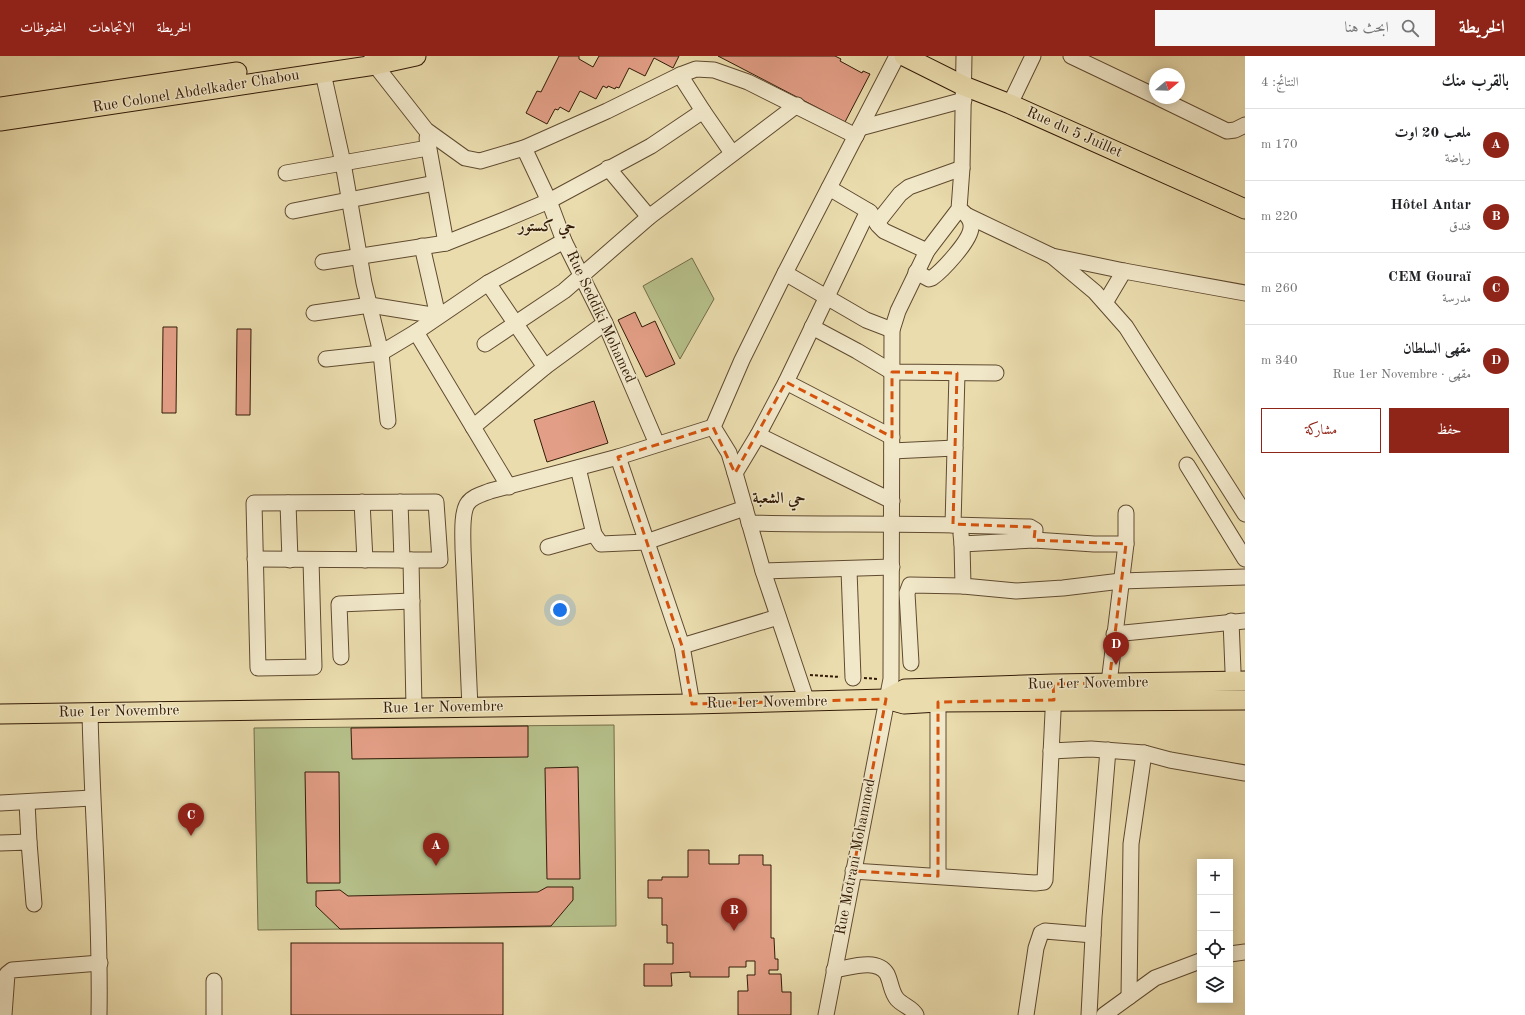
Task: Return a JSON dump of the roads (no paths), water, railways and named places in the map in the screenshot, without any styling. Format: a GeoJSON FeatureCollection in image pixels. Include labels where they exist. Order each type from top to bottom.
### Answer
{"type":"FeatureCollection","features":[{"type":"Feature","properties":{"kind":"main road","name":"Rue Colonel Abdelkader Chabou"},"geometry":{"type":"LineString","coordinates":[[5,113],[348,56]]}},
{"type":"Feature","properties":{"kind":"main road","name":"Rue Colonel Abdelkader Chabou"},"geometry":{"type":"LineString","coordinates":[[5,113],[323,72],[373,60],[416,56]]}},
{"type":"Feature","properties":{"kind":"main road","name":"Rue du 5 Juillet"},"geometry":{"type":"LineString","coordinates":[[904,56],[964,93],[1010,104],[1245,209]]}},
{"type":"Feature","properties":{"kind":"main road","name":"Rue 1er Novembre"},"geometry":{"type":"LineString","coordinates":[[0,714],[470,708],[807,702],[886,699],[904,704],[1054,692],[1109,684],[1239,676]]}},
{"type":"Feature","properties":{"kind":"main road","name":"Rue 1er Novembre"},"geometry":{"type":"LineString","coordinates":[[886,699],[905,689],[1054,692],[1245,700]]}},
{"type":"Feature","properties":{"kind":"street"},"geometry":{"type":"LineString","coordinates":[[470,708],[463,526],[467,503],[490,491],[618,457],[713,427],[742,360],[785,273],[887,79],[897,56]]}},
{"type":"Feature","properties":{"kind":"street"},"geometry":{"type":"LineString","coordinates":[[916,272],[929,279],[936,275],[968,237],[971,229],[963,212],[962,168],[964,56]]}},
{"type":"Feature","properties":{"kind":"street"},"geometry":{"type":"LineString","coordinates":[[1010,104],[1032,56]]}},
{"type":"Feature","properties":{"kind":"street"},"geometry":{"type":"LineString","coordinates":[[1071,56],[1149,93]]}},
{"type":"Feature","properties":{"kind":"street"},"geometry":{"type":"LineString","coordinates":[[373,60],[426,130],[465,158],[480,161],[524,148],[607,111],[680,75],[696,69],[714,70],[748,82],[858,132],[964,93]]}},
{"type":"Feature","properties":{"kind":"street"},"geometry":{"type":"LineString","coordinates":[[323,72],[381,353],[388,421]]}},
{"type":"Feature","properties":{"kind":"street"},"geometry":{"type":"LineString","coordinates":[[680,75],[732,153]]}},
{"type":"Feature","properties":{"kind":"street"},"geometry":{"type":"LineString","coordinates":[[1172,104],[1228,131],[1235,130],[1245,125]]}},
{"type":"Feature","properties":{"kind":"street"},"geometry":{"type":"LineString","coordinates":[[485,344],[564,291],[649,217],[797,105]]}},
{"type":"Feature","properties":{"kind":"street"},"geometry":{"type":"LineString","coordinates":[[323,262],[446,243],[549,202],[608,168],[651,146],[703,111]]}},
{"type":"Feature","properties":{"kind":"street"},"geometry":{"type":"LineString","coordinates":[[426,130],[446,243]]}},
{"type":"Feature","properties":{"kind":"street"},"geometry":{"type":"LineString","coordinates":[[286,173],[428,148]]}},
{"type":"Feature","properties":{"kind":"street","name":"Rue Seddiki Mohamed"},"geometry":{"type":"LineString","coordinates":[[524,148],[549,202],[564,241],[605,323],[657,444]]}},
{"type":"Feature","properties":{"kind":"street"},"geometry":{"type":"LineString","coordinates":[[608,168],[649,217]]}},
{"type":"Feature","properties":{"kind":"street"},"geometry":{"type":"LineString","coordinates":[[735,473],[758,435],[786,382],[812,327],[872,217],[909,187],[962,168]]}},
{"type":"Feature","properties":{"kind":"street"},"geometry":{"type":"LineString","coordinates":[[293,211],[435,184]]}},
{"type":"Feature","properties":{"kind":"street"},"geometry":{"type":"LineString","coordinates":[[829,188],[872,217],[884,231],[927,251]]}},
{"type":"Feature","properties":{"kind":"street"},"geometry":{"type":"LineString","coordinates":[[963,212],[1052,256],[1245,293]]}},
{"type":"Feature","properties":{"kind":"street","name":"Rue Motrani Mohammed"},"geometry":{"type":"LineString","coordinates":[[826,1015],[891,679],[892,330],[898,311],[927,251],[963,212]]}},
{"type":"Feature","properties":{"kind":"street"},"geometry":{"type":"LineString","coordinates":[[326,359],[381,353],[416,332],[488,283],[564,241]]}},
{"type":"Feature","properties":{"kind":"street"},"geometry":{"type":"LineString","coordinates":[[422,246],[438,316]]}},
{"type":"Feature","properties":{"kind":"street"},"geometry":{"type":"LineString","coordinates":[[1052,256],[1105,303],[1132,336],[1245,514]]}},
{"type":"Feature","properties":{"kind":"street"},"geometry":{"type":"LineString","coordinates":[[1105,303],[1124,271]]}},
{"type":"Feature","properties":{"kind":"street"},"geometry":{"type":"LineString","coordinates":[[785,273],[866,320],[892,330]]}},
{"type":"Feature","properties":{"kind":"street"},"geometry":{"type":"LineString","coordinates":[[488,283],[545,367]]}},
{"type":"Feature","properties":{"kind":"street"},"geometry":{"type":"LineString","coordinates":[[314,314],[370,305],[438,316]]}},
{"type":"Feature","properties":{"kind":"street"},"geometry":{"type":"LineString","coordinates":[[473,427],[545,367],[605,323]]}},
{"type":"Feature","properties":{"kind":"street"},"geometry":{"type":"LineString","coordinates":[[812,327],[892,372],[996,373]]}},
{"type":"Feature","properties":{"kind":"street"},"geometry":{"type":"LineString","coordinates":[[416,332],[509,487]]}},
{"type":"Feature","properties":{"kind":"street"},"geometry":{"type":"LineString","coordinates":[[957,372],[955,448],[956,525],[962,544],[964,586]]}},
{"type":"Feature","properties":{"kind":"street"},"geometry":{"type":"LineString","coordinates":[[786,382],[892,444],[955,448]]}},
{"type":"Feature","properties":{"kind":"street"},"geometry":{"type":"LineString","coordinates":[[713,427],[728,453],[735,473],[763,572],[807,702]]}},
{"type":"Feature","properties":{"kind":"street"},"geometry":{"type":"LineString","coordinates":[[758,435],[892,501]]}},
{"type":"Feature","properties":{"kind":"street"},"geometry":{"type":"LineString","coordinates":[[618,457],[682,646],[692,704]]}},
{"type":"Feature","properties":{"kind":"street"},"geometry":{"type":"LineString","coordinates":[[1187,464],[1245,558]]}},
{"type":"Feature","properties":{"kind":"street"},"geometry":{"type":"LineString","coordinates":[[578,468],[594,534],[602,544],[646,542],[745,508]]}},
{"type":"Feature","properties":{"kind":"street"},"geometry":{"type":"LineString","coordinates":[[362,502],[365,560]]}},
{"type":"Feature","properties":{"kind":"street"},"geometry":{"type":"LineString","coordinates":[[400,502],[412,601],[414,708]]}},
{"type":"Feature","properties":{"kind":"street"},"geometry":{"type":"LineString","coordinates":[[255,559],[440,560],[436,502],[254,504],[255,559],[258,668],[314,667],[311,560]]}},
{"type":"Feature","properties":{"kind":"street"},"geometry":{"type":"LineString","coordinates":[[288,503],[290,560]]}},
{"type":"Feature","properties":{"kind":"street"},"geometry":{"type":"LineString","coordinates":[[1109,684],[1126,544],[1126,513]]}},
{"type":"Feature","properties":{"kind":"street"},"geometry":{"type":"LineString","coordinates":[[749,523],[1030,527],[1034,530],[1034,540]]}},
{"type":"Feature","properties":{"kind":"street"},"geometry":{"type":"LineString","coordinates":[[548,548],[594,534]]}},
{"type":"Feature","properties":{"kind":"street"},"geometry":{"type":"LineString","coordinates":[[962,544],[1034,540],[1094,544],[1126,544]]}},
{"type":"Feature","properties":{"kind":"street"},"geometry":{"type":"LineString","coordinates":[[763,572],[849,570],[892,567]]}},
{"type":"Feature","properties":{"kind":"street"},"geometry":{"type":"LineString","coordinates":[[849,570],[853,678]]}},
{"type":"Feature","properties":{"kind":"street"},"geometry":{"type":"LineString","coordinates":[[911,663],[907,593],[910,585],[964,586],[1016,591],[1063,588],[1121,581],[1245,577]]}},
{"type":"Feature","properties":{"kind":"street"},"geometry":{"type":"LineString","coordinates":[[341,657],[339,604],[412,601]]}},
{"type":"Feature","properties":{"kind":"street"},"geometry":{"type":"LineString","coordinates":[[682,646],[778,617]]}},
{"type":"Feature","properties":{"kind":"street"},"geometry":{"type":"LineString","coordinates":[[1114,634],[1238,621],[1239,676]]}},
{"type":"Feature","properties":{"kind":"street"},"geometry":{"type":"LineString","coordinates":[[853,871],[1035,883],[1044,882],[1054,692]]}},
{"type":"Feature","properties":{"kind":"street"},"geometry":{"type":"LineString","coordinates":[[938,702],[938,876]]}},
{"type":"Feature","properties":{"kind":"street"},"geometry":{"type":"LineString","coordinates":[[90,712],[92,798],[100,963],[99,1015]]}},
{"type":"Feature","properties":{"kind":"street"},"geometry":{"type":"LineString","coordinates":[[1051,751],[1068,749],[1144,753],[1170,760],[1245,773]]}},
{"type":"Feature","properties":{"kind":"street"},"geometry":{"type":"LineString","coordinates":[[1089,1015],[1093,935],[1108,750]]}},
{"type":"Feature","properties":{"kind":"street"},"geometry":{"type":"LineString","coordinates":[[1129,997],[1131,844],[1144,753]]}},
{"type":"Feature","properties":{"kind":"street"},"geometry":{"type":"LineString","coordinates":[[0,803],[92,798]]}},
{"type":"Feature","properties":{"kind":"street"},"geometry":{"type":"LineString","coordinates":[[27,802],[34,904]]}},
{"type":"Feature","properties":{"kind":"street"},"geometry":{"type":"LineString","coordinates":[[0,844],[29,842]]}},
{"type":"Feature","properties":{"kind":"street"},"geometry":{"type":"LineString","coordinates":[[1026,1015],[1036,948],[1041,933],[1045,931],[1093,935]]}},
{"type":"Feature","properties":{"kind":"street"},"geometry":{"type":"LineString","coordinates":[[1233,954],[1245,952]]}},
{"type":"Feature","properties":{"kind":"street"},"geometry":{"type":"LineString","coordinates":[[1104,1015],[1154,978],[1197,962]]}},
{"type":"Feature","properties":{"kind":"street"},"geometry":{"type":"LineString","coordinates":[[4,1015],[7,974],[12,970],[100,963]]}},
{"type":"Feature","properties":{"kind":"street"},"geometry":{"type":"LineString","coordinates":[[834,970],[863,965],[876,966],[882,969],[887,974],[892,990],[897,999],[916,1015]]}},
{"type":"Feature","properties":{"kind":"street"},"geometry":{"type":"LineString","coordinates":[[214,981],[214,1015]]}},
{"type":"Feature","properties":{"kind":"place","name":"مقهى السلطان"},"geometry":{"type":"Point","coordinates":[1116,665]}},
{"type":"Feature","properties":{"kind":"place","name":"CEM Gouraï"},"geometry":{"type":"Point","coordinates":[191,836]}},
{"type":"Feature","properties":{"kind":"place","name":"ملعب 20 اوت"},"geometry":{"type":"Point","coordinates":[436,866]}},
{"type":"Feature","properties":{"kind":"place","name":"Hôtel Antar"},"geometry":{"type":"Point","coordinates":[734,931]}},
{"type":"Feature","properties":{"kind":"district","name":"حي كستور"},"geometry":{"type":"Point","coordinates":[547,227]}},
{"type":"Feature","properties":{"kind":"district","name":"حي الشعبة"},"geometry":{"type":"Point","coordinates":[779,499]}}]}
